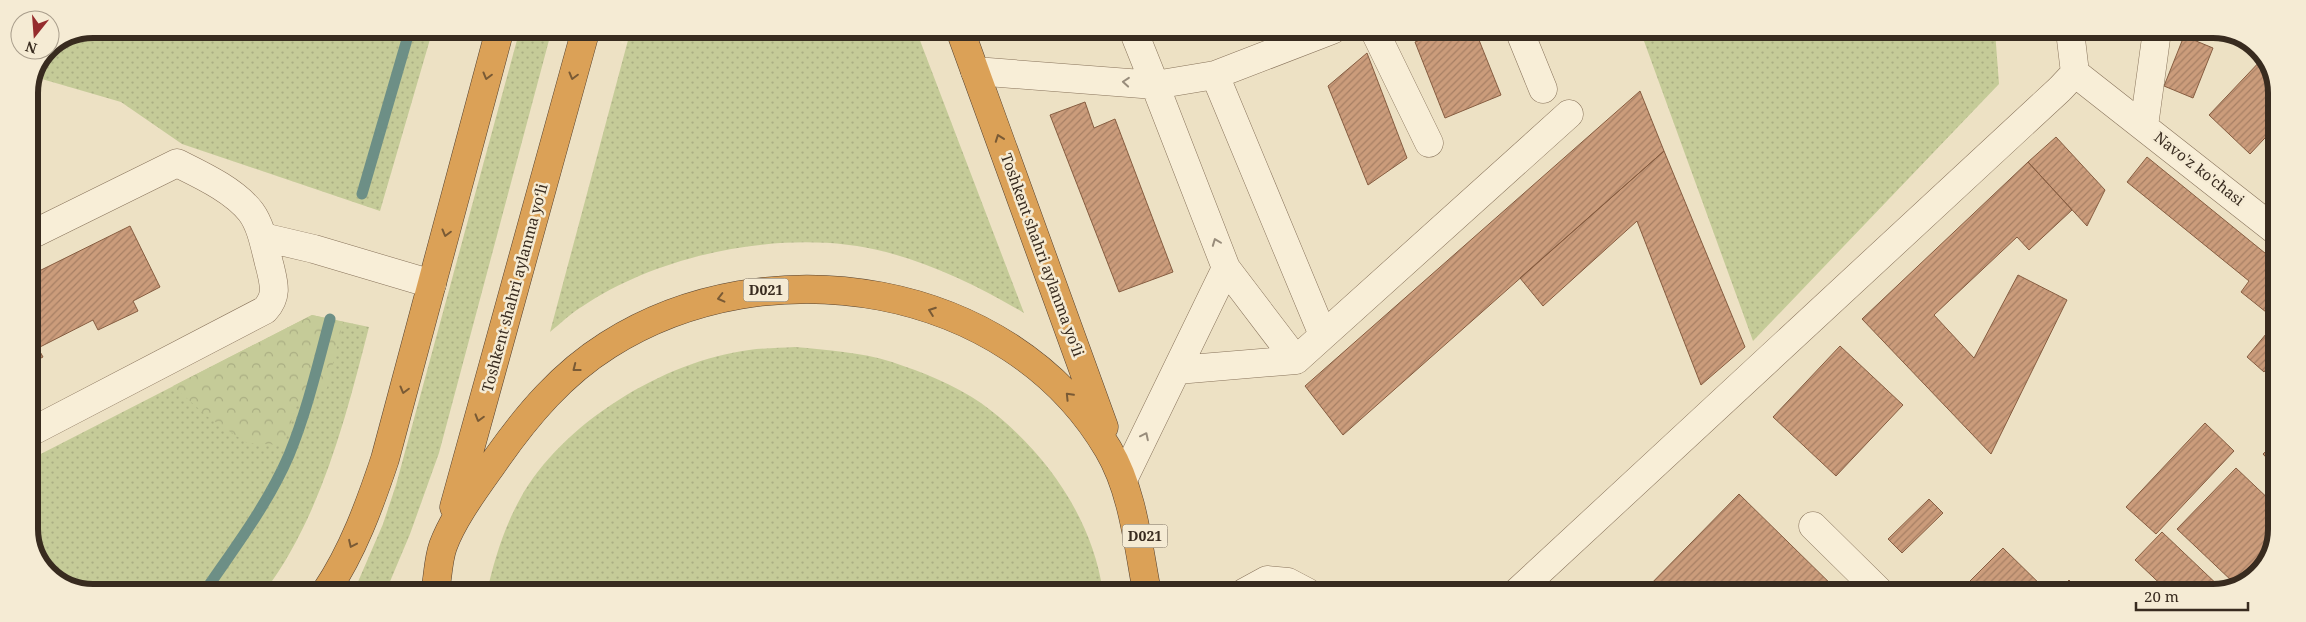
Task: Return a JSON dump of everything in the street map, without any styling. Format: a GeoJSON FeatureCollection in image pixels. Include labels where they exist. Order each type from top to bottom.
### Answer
{"type":"FeatureCollection","features":[{"type":"Feature","properties":{"kind":"highway"},"geometry":{"type":"LineString","coordinates":[[330,584],[342,564],[378,480],[498,38]]}},
{"type":"Feature","properties":{"kind":"highway","name":"Toshkent shahri aylanma yoʻli"},"geometry":{"type":"LineString","coordinates":[[429,584],[443,546],[584,38]]}},
{"type":"Feature","properties":{"kind":"highway","name":"Toshkent shahri aylanma yoʻli"},"geometry":{"type":"LineString","coordinates":[[963,38],[1123,480],[1164,584]]}},
{"type":"Feature","properties":{"kind":"highway","name":"Toshkent shahri aylanma yoʻli"},"geometry":{"type":"LineString","coordinates":[[436,584],[443,546],[484,475],[516,432],[567,375],[608,345],[654,320],[700,303],[750,292],[801,288],[827,289],[878,296],[927,309],[995,337],[1038,366],[1074,402],[1109,450],[1123,480],[1145,584]]}},
{"type":"Feature","properties":{"kind":"street"},"geometry":{"type":"LineString","coordinates":[[1136,38],[1226,268],[1296,360]]}},
{"type":"Feature","properties":{"kind":"street"},"geometry":{"type":"LineString","coordinates":[[975,71],[1155,85],[1215,75],[1311,38]]}},
{"type":"Feature","properties":{"kind":"street"},"geometry":{"type":"LineString","coordinates":[[1378,38],[1429,143]]}},
{"type":"Feature","properties":{"kind":"street"},"geometry":{"type":"LineString","coordinates":[[1522,38],[1543,89]]}},
{"type":"Feature","properties":{"kind":"street"},"geometry":{"type":"LineString","coordinates":[[1526,584],[1707,418],[2076,72],[2071,38]]}},
{"type":"Feature","properties":{"kind":"street","name":"Navo'z ko'chasi"},"geometry":{"type":"LineString","coordinates":[[2144,126],[2156,38]]}},
{"type":"Feature","properties":{"kind":"street","name":"Navo'z ko'chasi"},"geometry":{"type":"LineString","coordinates":[[2076,72],[2268,225]]}},
{"type":"Feature","properties":{"kind":"street"},"geometry":{"type":"LineString","coordinates":[[1215,75],[1323,335]]}},
{"type":"Feature","properties":{"kind":"street"},"geometry":{"type":"LineString","coordinates":[[1176,370],[1296,360],[1569,114]]}},
{"type":"Feature","properties":{"kind":"street"},"geometry":{"type":"LineString","coordinates":[[38,232],[177,163],[216,182],[251,212],[263,237],[275,290],[272,302],[265,310],[38,428]]}},
{"type":"Feature","properties":{"kind":"street"},"geometry":{"type":"LineString","coordinates":[[263,237],[314,249],[432,284]]}},
{"type":"Feature","properties":{"kind":"street"},"geometry":{"type":"LineString","coordinates":[[1123,480],[1226,268]]}},
{"type":"Feature","properties":{"kind":"street"},"geometry":{"type":"LineString","coordinates":[[1813,526],[1872,584]]}},
{"type":"Feature","properties":{"kind":"street"},"geometry":{"type":"LineString","coordinates":[[1260,584],[1267,580],[1292,584]]}},
{"type":"Feature","properties":{"kind":"green space"},"geometry":{"type":"Polygon","coordinates":[[[92,38],[430,38],[380,211],[182,144],[121,102],[40,78],[47,62],[49,60],[60,60],[60,49],[71,42],[92,38]]]}},
{"type":"Feature","properties":{"kind":"green space"},"geometry":{"type":"Polygon","coordinates":[[[518,38],[550,38],[439,453],[410,534],[389,584],[357,584],[383,524],[396,485],[518,38]]]}},
{"type":"Feature","properties":{"kind":"green space"},"geometry":{"type":"Polygon","coordinates":[[[629,38],[919,38],[1024,313],[991,294],[957,278],[904,257],[849,245],[810,242],[729,249],[651,271],[615,287],[583,306],[550,332],[629,38]]]}},
{"type":"Feature","properties":{"kind":"green space"},"geometry":{"type":"Polygon","coordinates":[[[1643,38],[1996,38],[1999,84],[1753,341],[1643,38]]]}},
{"type":"Feature","properties":{"kind":"green space"},"geometry":{"type":"Polygon","coordinates":[[[312,315],[369,327],[351,396],[329,465],[302,531],[285,562],[270,584],[92,584],[75,582],[65,577],[51,566],[42,551],[39,540],[38,455],[312,315]]]}},
{"type":"Feature","properties":{"kind":"green space"},"geometry":{"type":"Polygon","coordinates":[[[312,315],[343,322],[327,388],[296,406],[284,445],[247,443],[208,417],[173,386],[312,315]]]}},
{"type":"Feature","properties":{"kind":"green space"},"geometry":{"type":"Polygon","coordinates":[[[795,347],[831,350],[880,359],[938,380],[960,390],[981,403],[1025,441],[1061,486],[1076,511],[1088,537],[1101,584],[489,584],[500,544],[520,499],[538,471],[562,445],[589,421],[618,400],[650,382],[683,367],[716,356],[766,348],[795,347]]]}},
{"type":"Feature","properties":{"kind":"building"},"geometry":{"type":"Polygon","coordinates":[[[1425,38],[1478,38],[1501,95],[1445,118],[1415,42],[1425,38]]]}},
{"type":"Feature","properties":{"kind":"building"},"geometry":{"type":"Polygon","coordinates":[[[2183,38],[2189,38],[2213,48],[2193,98],[2164,86],[2183,38]]]}},
{"type":"Feature","properties":{"kind":"building"},"geometry":{"type":"Polygon","coordinates":[[[1367,53],[1407,158],[1368,185],[1328,86],[1367,53]]]}},
{"type":"Feature","properties":{"kind":"building"},"geometry":{"type":"Polygon","coordinates":[[[2259,62],[2267,78],[2268,135],[2250,154],[2209,115],[2259,62]]]}},
{"type":"Feature","properties":{"kind":"building"},"geometry":{"type":"Polygon","coordinates":[[[1640,91],[1664,151],[1343,435],[1305,386],[1640,91]]]}},
{"type":"Feature","properties":{"kind":"building"},"geometry":{"type":"Polygon","coordinates":[[[1085,102],[1094,128],[1115,119],[1173,272],[1119,292],[1050,115],[1085,102]]]}},
{"type":"Feature","properties":{"kind":"building"},"geometry":{"type":"Polygon","coordinates":[[[2056,137],[2105,190],[2087,226],[2028,162],[2056,137]]]}},
{"type":"Feature","properties":{"kind":"building"},"geometry":{"type":"Polygon","coordinates":[[[1664,151],[1745,347],[1701,385],[1637,221],[1543,306],[1520,278],[1664,151]]]}},
{"type":"Feature","properties":{"kind":"building"},"geometry":{"type":"Polygon","coordinates":[[[2147,157],[2268,255],[2268,314],[2241,292],[2249,281],[2127,182],[2147,157]]]}},
{"type":"Feature","properties":{"kind":"building"},"geometry":{"type":"Polygon","coordinates":[[[2028,162],[2072,210],[2029,250],[2017,237],[1934,315],[1974,358],[2018,275],[2067,300],[1991,454],[1862,319],[2028,162]]]}},
{"type":"Feature","properties":{"kind":"building"},"geometry":{"type":"Polygon","coordinates":[[[130,226],[160,287],[133,301],[138,311],[98,330],[93,320],[38,348],[38,272],[130,226]]]}},
{"type":"Feature","properties":{"kind":"building"},"geometry":{"type":"Polygon","coordinates":[[[2268,332],[2268,366],[2264,372],[2247,357],[2268,332]]]}},
{"type":"Feature","properties":{"kind":"building"},"geometry":{"type":"Polygon","coordinates":[[[1840,346],[1903,405],[1836,476],[1773,417],[1840,346]]]}},
{"type":"Feature","properties":{"kind":"building"},"geometry":{"type":"Polygon","coordinates":[[[38,348],[43,357],[38,360],[38,348]]]}},
{"type":"Feature","properties":{"kind":"building"},"geometry":{"type":"Polygon","coordinates":[[[2205,423],[2234,451],[2156,534],[2126,507],[2205,423]]]}},
{"type":"Feature","properties":{"kind":"building"},"geometry":{"type":"Polygon","coordinates":[[[2268,449],[2268,459],[2263,454],[2268,449]]]}},
{"type":"Feature","properties":{"kind":"building"},"geometry":{"type":"Polygon","coordinates":[[[2236,468],[2268,498],[2266,547],[2263,552],[2235,580],[2232,581],[2177,529],[2236,468]]]}},
{"type":"Feature","properties":{"kind":"building"},"geometry":{"type":"Polygon","coordinates":[[[1739,494],[1831,584],[1651,584],[1739,494]]]}},
{"type":"Feature","properties":{"kind":"building"},"geometry":{"type":"Polygon","coordinates":[[[1929,499],[1943,513],[1902,553],[1888,539],[1929,499]]]}},
{"type":"Feature","properties":{"kind":"building"},"geometry":{"type":"Polygon","coordinates":[[[2162,532],[2216,584],[2160,584],[2135,560],[2162,532]]]}},
{"type":"Feature","properties":{"kind":"building"},"geometry":{"type":"Polygon","coordinates":[[[2003,548],[2040,584],[1967,584],[2003,548]]]}},
{"type":"Feature","properties":{"kind":"waterway"},"geometry":{"type":"LineString","coordinates":[[362,194],[407,38]]}},
{"type":"Feature","properties":{"kind":"waterway"},"geometry":{"type":"LineString","coordinates":[[210,584],[261,508],[281,473],[307,404],[330,319]]}}]}
